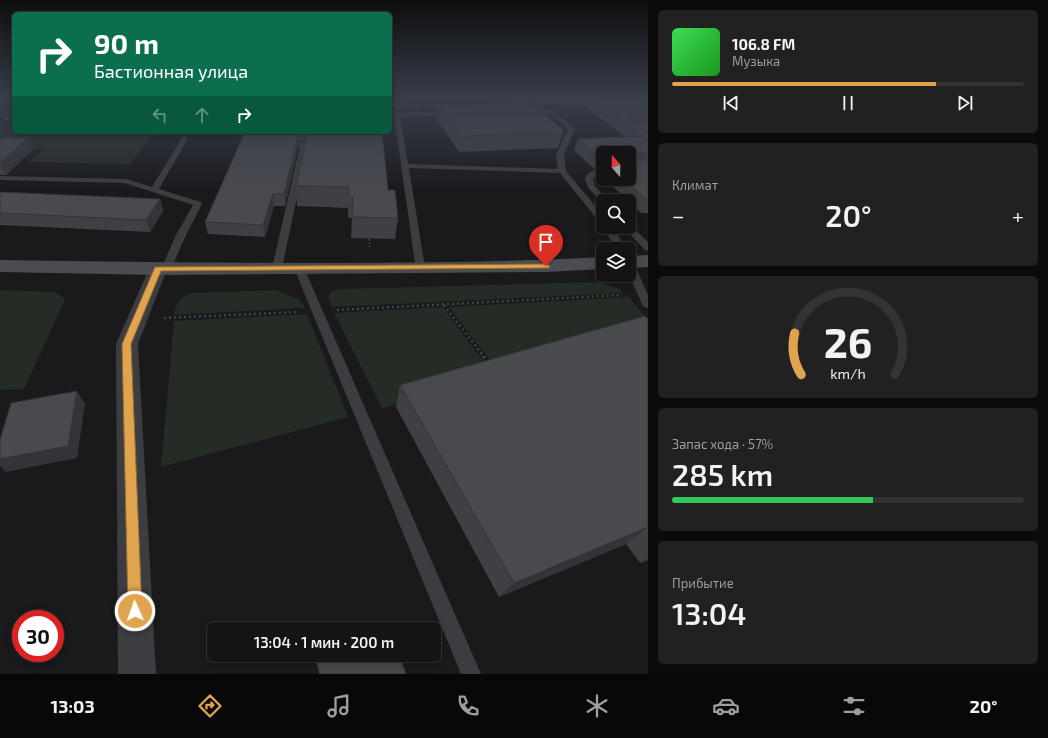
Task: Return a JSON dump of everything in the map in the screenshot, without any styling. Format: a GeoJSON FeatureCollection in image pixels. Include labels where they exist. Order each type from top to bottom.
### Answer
{"type":"FeatureCollection","features":[{"type":"Feature","properties":{"kind":"main road"},"geometry":{"type":"LineString","coordinates":[[636,262],[648,261]]}},
{"type":"Feature","properties":{"kind":"main road"},"geometry":{"type":"LineString","coordinates":[[0,266],[162,269],[420,268],[546,266],[596,263]]}},
{"type":"Feature","properties":{"kind":"street"},"geometry":{"type":"LineString","coordinates":[[137,674],[127,344],[137,319],[162,269]]}},
{"type":"Feature","properties":{"kind":"lane"},"geometry":{"type":"LineString","coordinates":[[399,129],[420,268]]}},
{"type":"Feature","properties":{"kind":"lane"},"geometry":{"type":"LineString","coordinates":[[572,129],[560,155],[562,171],[596,212]]}},
{"type":"Feature","properties":{"kind":"lane"},"geometry":{"type":"LineString","coordinates":[[277,268],[304,145],[281,134]]}},
{"type":"Feature","properties":{"kind":"lane"},"geometry":{"type":"LineString","coordinates":[[154,190],[186,138]]}},
{"type":"Feature","properties":{"kind":"lane"},"geometry":{"type":"LineString","coordinates":[[404,166],[562,171]]}},
{"type":"Feature","properties":{"kind":"lane"},"geometry":{"type":"LineString","coordinates":[[596,172],[591,174],[588,179],[588,184],[597,194]]}},
{"type":"Feature","properties":{"kind":"lane"},"geometry":{"type":"LineString","coordinates":[[0,178],[126,181],[198,204],[162,269]]}},
{"type":"Feature","properties":{"kind":"lane"},"geometry":{"type":"LineString","coordinates":[[635,234],[648,248]]}},
{"type":"Feature","properties":{"kind":"lane"},"geometry":{"type":"LineString","coordinates":[[299,268],[471,674]]}},
{"type":"Feature","properties":{"kind":"lane"},"geometry":{"type":"LineString","coordinates":[[636,280],[648,304]]}},
{"type":"Feature","properties":{"kind":"path"},"geometry":{"type":"LineString","coordinates":[[137,319],[642,294]]}},
{"type":"Feature","properties":{"kind":"path"},"geometry":{"type":"LineString","coordinates":[[444,304],[492,368]]}},
{"type":"Feature","properties":{"kind":"shaded area"},"geometry":{"type":"Polygon","coordinates":[[[0,129],[12,129],[12,134],[153,134],[130,164],[30,162],[44,149],[0,148],[0,129]]]}},
{"type":"Feature","properties":{"kind":"shaded area"},"geometry":{"type":"Polygon","coordinates":[[[599,282],[617,288],[624,293],[332,307],[328,297],[332,291],[341,289],[599,282]]]}},
{"type":"Feature","properties":{"kind":"shaded area"},"geometry":{"type":"Polygon","coordinates":[[[0,290],[55,292],[64,298],[64,302],[24,389],[0,390],[0,290]]]}},
{"type":"Feature","properties":{"kind":"shaded area"},"geometry":{"type":"Polygon","coordinates":[[[277,290],[299,300],[305,308],[174,315],[179,301],[184,296],[192,293],[277,290]]]}},
{"type":"Feature","properties":{"kind":"shaded area"},"geometry":{"type":"Polygon","coordinates":[[[629,297],[648,320],[502,376],[449,307],[629,297]]]}},
{"type":"Feature","properties":{"kind":"shaded area"},"geometry":{"type":"Polygon","coordinates":[[[443,307],[495,377],[382,408],[334,313],[443,307]]]}},
{"type":"Feature","properties":{"kind":"shaded area"},"geometry":{"type":"Polygon","coordinates":[[[307,314],[348,417],[161,467],[174,321],[307,314]]]}},
{"type":"Feature","properties":{"kind":"building"},"geometry":{"type":"Polygon","coordinates":[[[457,129],[562,129],[564,131],[563,132],[462,136],[457,129]]]}},
{"type":"Feature","properties":{"kind":"building"},"geometry":{"type":"Polygon","coordinates":[[[635,129],[648,129],[648,153],[636,153],[636,146],[596,146],[596,155],[578,139],[644,136],[635,129]]]}},
{"type":"Feature","properties":{"kind":"building"},"geometry":{"type":"Polygon","coordinates":[[[244,134],[294,134],[298,136],[284,194],[273,194],[263,225],[205,222],[244,134]]]}},
{"type":"Feature","properties":{"kind":"building"},"geometry":{"type":"Polygon","coordinates":[[[308,134],[382,134],[388,190],[395,190],[398,218],[352,217],[353,197],[349,197],[349,187],[296,186],[308,134]]]}},
{"type":"Feature","properties":{"kind":"building"},"geometry":{"type":"Polygon","coordinates":[[[0,138],[28,138],[0,163],[0,138]]]}},
{"type":"Feature","properties":{"kind":"building"},"geometry":{"type":"Polygon","coordinates":[[[636,160],[648,160],[648,201],[631,186],[636,186],[636,160]]]}},
{"type":"Feature","properties":{"kind":"building"},"geometry":{"type":"Polygon","coordinates":[[[0,192],[160,199],[146,220],[0,213],[0,192]]]}},
{"type":"Feature","properties":{"kind":"building"},"geometry":{"type":"Polygon","coordinates":[[[645,316],[648,319],[648,527],[514,583],[400,385],[645,316]]]}},
{"type":"Feature","properties":{"kind":"building"},"geometry":{"type":"Polygon","coordinates":[[[77,391],[68,446],[0,459],[0,440],[11,403],[77,391]]]}},
{"type":"Feature","properties":{"kind":"building"},"geometry":{"type":"Polygon","coordinates":[[[317,662],[402,662],[406,674],[320,674],[317,662]]]}},
{"type":"Feature","properties":{"kind":"route"},"geometry":{"type":"LineString","coordinates":[[135,611],[127,344],[158,269],[546,266]]}}]}
